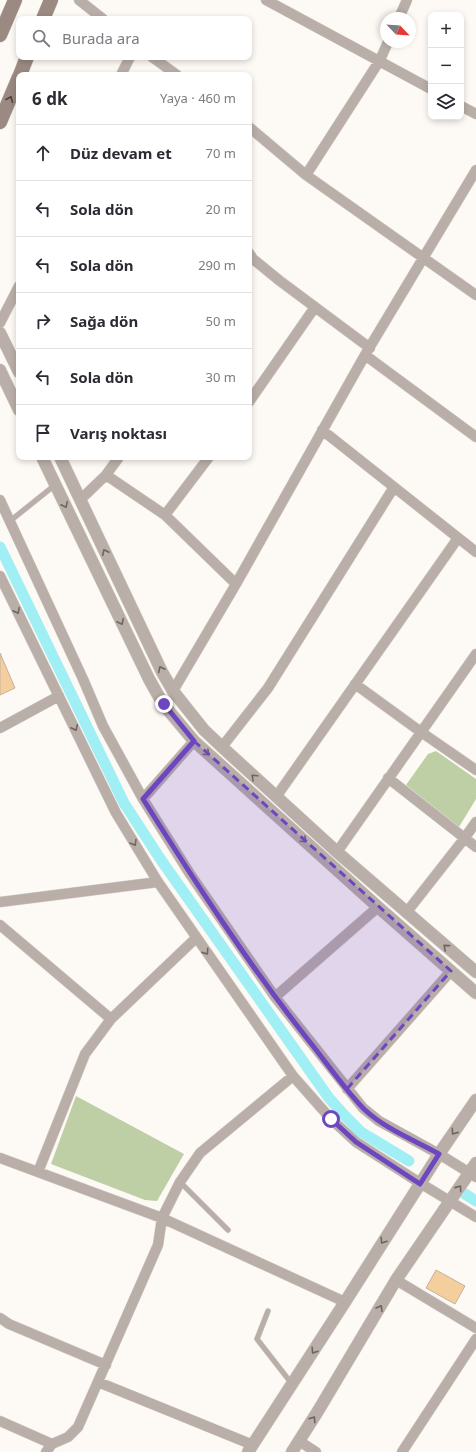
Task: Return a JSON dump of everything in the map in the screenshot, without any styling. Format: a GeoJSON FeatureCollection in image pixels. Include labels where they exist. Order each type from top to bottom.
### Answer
{"type":"FeatureCollection","features":[{"type":"Feature","properties":{"kind":"main road"},"geometry":{"type":"LineString","coordinates":[[0,35],[15,0]]}},
{"type":"Feature","properties":{"kind":"main road"},"geometry":{"type":"LineString","coordinates":[[44,16],[51,0]]}},
{"type":"Feature","properties":{"kind":"main road"},"geometry":{"type":"LineString","coordinates":[[21,72],[26,60]]}},
{"type":"Feature","properties":{"kind":"main road"},"geometry":{"type":"LineString","coordinates":[[0,122],[16,83]]}},
{"type":"Feature","properties":{"kind":"street"},"geometry":{"type":"LineString","coordinates":[[79,0],[99,16]]}},
{"type":"Feature","properties":{"kind":"street"},"geometry":{"type":"LineString","coordinates":[[266,0],[380,60],[428,87]]}},
{"type":"Feature","properties":{"kind":"street"},"geometry":{"type":"LineString","coordinates":[[402,12],[407,0]]}},
{"type":"Feature","properties":{"kind":"street"},"geometry":{"type":"LineString","coordinates":[[306,175],[380,60],[385,48]]}},
{"type":"Feature","properties":{"kind":"street"},"geometry":{"type":"LineString","coordinates":[[122,72],[128,60]]}},
{"type":"Feature","properties":{"kind":"street"},"geometry":{"type":"LineString","coordinates":[[156,60],[173,72]]}},
{"type":"Feature","properties":{"kind":"street"},"geometry":{"type":"LineString","coordinates":[[464,108],[476,114]]}},
{"type":"Feature","properties":{"kind":"street"},"geometry":{"type":"LineString","coordinates":[[252,130],[306,175],[476,295]]}},
{"type":"Feature","properties":{"kind":"street"},"geometry":{"type":"LineString","coordinates":[[174,691],[322,430],[476,170]]}},
{"type":"Feature","properties":{"kind":"street"},"geometry":{"type":"LineString","coordinates":[[252,261],[315,308],[476,437]]}},
{"type":"Feature","properties":{"kind":"street"},"geometry":{"type":"LineString","coordinates":[[0,323],[16,292]]}},
{"type":"Feature","properties":{"kind":"street"},"geometry":{"type":"LineString","coordinates":[[252,398],[315,308]]}},
{"type":"Feature","properties":{"kind":"street"},"geometry":{"type":"LineString","coordinates":[[0,333],[16,366]]}},
{"type":"Feature","properties":{"kind":"street"},"geometry":{"type":"LineString","coordinates":[[0,370],[16,404]]}},
{"type":"Feature","properties":{"kind":"street"},"geometry":{"type":"LineString","coordinates":[[322,430],[476,552]]}},
{"type":"Feature","properties":{"kind":"street"},"geometry":{"type":"LineString","coordinates":[[43,460],[149,679],[164,704],[194,741],[451,972],[476,992]]}},
{"type":"Feature","properties":{"kind":"street"},"geometry":{"type":"LineString","coordinates":[[61,460],[162,672],[174,691],[204,730],[337,852],[476,972]]}},
{"type":"Feature","properties":{"kind":"street"},"geometry":{"type":"LineString","coordinates":[[80,500],[106,475],[116,460]]}},
{"type":"Feature","properties":{"kind":"street"},"geometry":{"type":"LineString","coordinates":[[165,516],[208,460]]}},
{"type":"Feature","properties":{"kind":"street"},"geometry":{"type":"LineString","coordinates":[[106,475],[165,516],[236,584]]}},
{"type":"Feature","properties":{"kind":"street"},"geometry":{"type":"LineString","coordinates":[[222,747],[268,688],[394,487]]}},
{"type":"Feature","properties":{"kind":"street"},"geometry":{"type":"LineString","coordinates":[[0,500],[83,679],[103,726],[143,799],[190,874],[275,997],[347,1089],[364,1108],[379,1121],[439,1154],[474,1171],[450,1201],[396,1280],[292,1452]]}},
{"type":"Feature","properties":{"kind":"street"},"geometry":{"type":"LineString","coordinates":[[276,797],[458,538]]}},
{"type":"Feature","properties":{"kind":"street"},"geometry":{"type":"LineString","coordinates":[[0,576],[116,813],[158,882],[293,1076],[331,1119],[356,1142],[420,1184],[476,1217]]}},
{"type":"Feature","properties":{"kind":"street"},"geometry":{"type":"LineString","coordinates":[[337,852],[476,654]]}},
{"type":"Feature","properties":{"kind":"street"},"geometry":{"type":"LineString","coordinates":[[355,684],[476,770]]}},
{"type":"Feature","properties":{"kind":"street"},"geometry":{"type":"LineString","coordinates":[[0,728],[59,696]]}},
{"type":"Feature","properties":{"kind":"street"},"geometry":{"type":"LineString","coordinates":[[143,799],[194,741]]}},
{"type":"Feature","properties":{"kind":"street"},"geometry":{"type":"LineString","coordinates":[[388,778],[476,847]]}},
{"type":"Feature","properties":{"kind":"street"},"geometry":{"type":"LineString","coordinates":[[406,913],[476,822]]}},
{"type":"Feature","properties":{"kind":"street"},"geometry":{"type":"LineString","coordinates":[[0,902],[158,882]]}},
{"type":"Feature","properties":{"kind":"street"},"geometry":{"type":"LineString","coordinates":[[275,997],[378,907]]}},
{"type":"Feature","properties":{"kind":"street"},"geometry":{"type":"LineString","coordinates":[[0,925],[111,1019]]}},
{"type":"Feature","properties":{"kind":"street"},"geometry":{"type":"LineString","coordinates":[[38,1172],[85,1054],[111,1019],[196,938]]}},
{"type":"Feature","properties":{"kind":"street"},"geometry":{"type":"LineString","coordinates":[[347,1089],[451,972]]}},
{"type":"Feature","properties":{"kind":"street"},"geometry":{"type":"LineString","coordinates":[[0,1421],[49,1448],[68,1437],[78,1427],[158,1245],[162,1218],[180,1182],[200,1154],[293,1076]]}},
{"type":"Feature","properties":{"kind":"street"},"geometry":{"type":"LineString","coordinates":[[98,1382],[250,1449],[346,1302],[439,1154],[476,1100]]}},
{"type":"Feature","properties":{"kind":"street"},"geometry":{"type":"LineString","coordinates":[[0,1158],[162,1218],[346,1302]]}},
{"type":"Feature","properties":{"kind":"street"},"geometry":{"type":"LineString","coordinates":[[396,1280],[476,1328]]}},
{"type":"Feature","properties":{"kind":"street"},"geometry":{"type":"LineString","coordinates":[[0,1318],[9,1324],[106,1365]]}},
{"type":"Feature","properties":{"kind":"street"},"geometry":{"type":"LineString","coordinates":[[402,1452],[476,1339]]}},
{"type":"Feature","properties":{"kind":"street"},"geometry":{"type":"LineString","coordinates":[[299,1441],[316,1452]]}},
{"type":"Feature","properties":{"kind":"lane"},"geometry":{"type":"LineString","coordinates":[[10,521],[55,485]]}},
{"type":"Feature","properties":{"kind":"lane"},"geometry":{"type":"LineString","coordinates":[[180,1182],[228,1230]]}},
{"type":"Feature","properties":{"kind":"lane"},"geometry":{"type":"LineString","coordinates":[[268,1311],[257,1339],[292,1384]]}},
{"type":"Feature","properties":{"kind":"highlighted area"},"geometry":{"type":"Polygon","coordinates":[[[194,741],[451,971],[347,1089],[275,997],[190,874],[143,799],[194,741]]]}},
{"type":"Feature","properties":{"kind":"green space"},"geometry":{"type":"Polygon","coordinates":[[[436,751],[476,779],[476,799],[459,827],[406,785],[428,754],[436,751]]]}},
{"type":"Feature","properties":{"kind":"green space"},"geometry":{"type":"Polygon","coordinates":[[[76,1096],[184,1154],[157,1201],[145,1200],[51,1164],[76,1096]]]}},
{"type":"Feature","properties":{"kind":"building"},"geometry":{"type":"Polygon","coordinates":[[[0,653],[15,688],[0,695],[0,653]]]}},
{"type":"Feature","properties":{"kind":"building"},"geometry":{"type":"Polygon","coordinates":[[[436,1270],[465,1286],[455,1304],[426,1288],[436,1270]]]}},
{"type":"Feature","properties":{"kind":"waterway"},"geometry":{"type":"LineString","coordinates":[[0,547],[124,803],[161,860],[329,1098],[361,1132],[409,1161]]}},
{"type":"Feature","properties":{"kind":"waterway"},"geometry":{"type":"LineString","coordinates":[[465,1194],[476,1201]]}},
{"type":"Feature","properties":{"kind":"route"},"geometry":{"type":"LineString","coordinates":[[164,704],[194,741],[143,799],[190,874],[275,997],[347,1089],[364,1108],[379,1121],[439,1154],[420,1184],[356,1142],[331,1119]]}}]}
